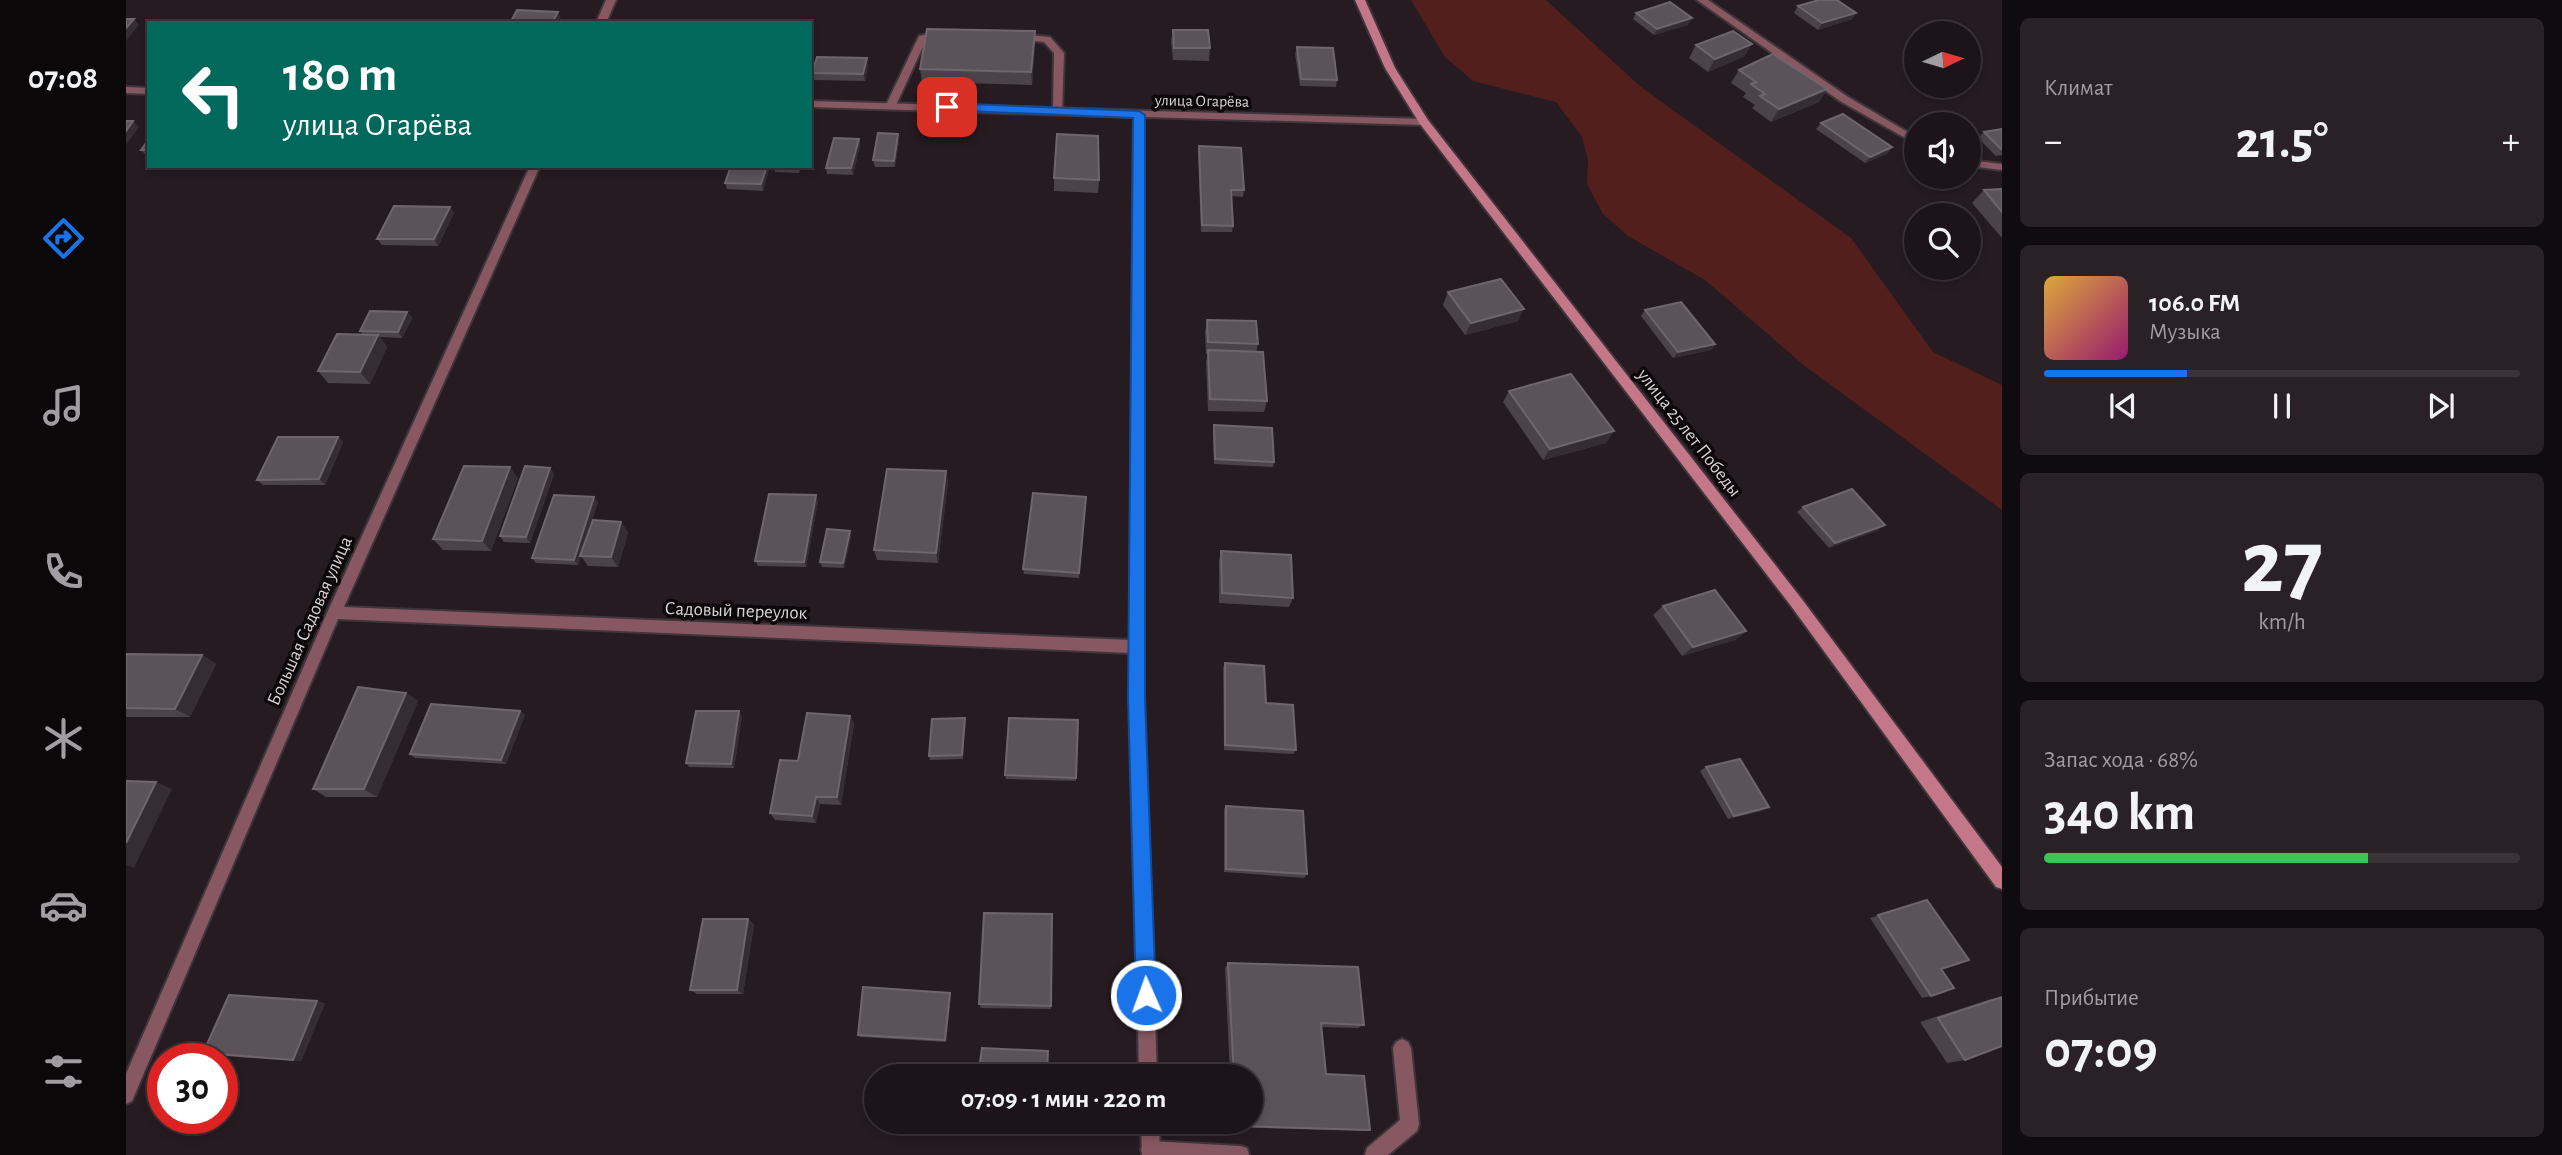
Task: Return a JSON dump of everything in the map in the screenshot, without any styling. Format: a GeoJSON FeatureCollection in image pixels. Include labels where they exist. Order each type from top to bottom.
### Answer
{"type":"FeatureCollection","features":[{"type":"Feature","properties":{"kind":"main road","name":"улица 25 лет Победы"},"geometry":{"type":"LineString","coordinates":[[1360,0],[1390,68],[1424,122],[1796,602],[2002,881]]}},
{"type":"Feature","properties":{"kind":"street"},"geometry":{"type":"LineString","coordinates":[[602,21],[611,0]]}},
{"type":"Feature","properties":{"kind":"street"},"geometry":{"type":"LineString","coordinates":[[1702,0],[1844,99],[1904,134]]}},
{"type":"Feature","properties":{"kind":"street"},"geometry":{"type":"LineString","coordinates":[[891,105],[922,37],[959,35]]}},
{"type":"Feature","properties":{"kind":"street"},"geometry":{"type":"LineString","coordinates":[[1009,37],[1047,39],[1059,53],[1058,111]]}},
{"type":"Feature","properties":{"kind":"street"},"geometry":{"type":"LineString","coordinates":[[126,90],[147,91]]}},
{"type":"Feature","properties":{"kind":"street","name":"улица Огарёва"},"geometry":{"type":"LineString","coordinates":[[812,104],[1424,122]]}},
{"type":"Feature","properties":{"kind":"street"},"geometry":{"type":"LineString","coordinates":[[1139,115],[1137,647],[1148,1064]]}},
{"type":"Feature","properties":{"kind":"street"},"geometry":{"type":"LineString","coordinates":[[1981,164],[2002,167]]}},
{"type":"Feature","properties":{"kind":"street","name":"Большая Садовая улица"},"geometry":{"type":"LineString","coordinates":[[126,1094],[334,613],[534,168]]}},
{"type":"Feature","properties":{"kind":"street","name":"Садовый переулок"},"geometry":{"type":"LineString","coordinates":[[334,613],[1137,647]]}},
{"type":"Feature","properties":{"kind":"street"},"geometry":{"type":"LineString","coordinates":[[1374,1155],[1410,1124],[1402,1048]]}},
{"type":"Feature","properties":{"kind":"street"},"geometry":{"type":"LineString","coordinates":[[1150,1134],[1151,1152],[1240,1155]]}},
{"type":"Feature","properties":{"kind":"shaded area"},"geometry":{"type":"Polygon","coordinates":[[[1411,0],[1546,0],[1641,87],[1851,238],[1933,352],[2002,385],[2002,510],[1806,367],[1705,280],[1628,236],[1603,214],[1587,184],[1588,160],[1582,137],[1556,102],[1473,81],[1445,57],[1411,0]]]}},
{"type":"Feature","properties":{"kind":"building"},"geometry":{"type":"Polygon","coordinates":[[[1819,0],[1837,0],[1856,13],[1822,23],[1798,6],[1819,0]]]}},
{"type":"Feature","properties":{"kind":"building"},"geometry":{"type":"Polygon","coordinates":[[[1670,2],[1692,18],[1657,29],[1636,13],[1670,2]]]}},
{"type":"Feature","properties":{"kind":"building"},"geometry":{"type":"Polygon","coordinates":[[[517,10],[558,12],[553,21],[511,21],[517,10]]]}},
{"type":"Feature","properties":{"kind":"building"},"geometry":{"type":"Polygon","coordinates":[[[126,19],[134,19],[126,28],[126,19]]]}},
{"type":"Feature","properties":{"kind":"building"},"geometry":{"type":"Polygon","coordinates":[[[927,29],[1035,31],[1031,72],[920,69],[927,29]]]}},
{"type":"Feature","properties":{"kind":"building"},"geometry":{"type":"Polygon","coordinates":[[[1173,30],[1208,30],[1210,48],[1174,48],[1173,30]]]}},
{"type":"Feature","properties":{"kind":"building"},"geometry":{"type":"Polygon","coordinates":[[[1733,31],[1752,44],[1715,59],[1696,45],[1733,31]]]}},
{"type":"Feature","properties":{"kind":"building"},"geometry":{"type":"Polygon","coordinates":[[[1297,47],[1333,48],[1337,80],[1301,79],[1297,47]]]}},
{"type":"Feature","properties":{"kind":"building"},"geometry":{"type":"Polygon","coordinates":[[[1773,54],[1827,89],[1779,109],[1760,96],[1765,94],[1751,84],[1756,82],[1739,70],[1773,54]]]}},
{"type":"Feature","properties":{"kind":"building"},"geometry":{"type":"Polygon","coordinates":[[[817,57],[867,58],[863,74],[812,73],[817,57]]]}},
{"type":"Feature","properties":{"kind":"building"},"geometry":{"type":"Polygon","coordinates":[[[1843,114],[1892,147],[1870,157],[1821,123],[1843,114]]]}},
{"type":"Feature","properties":{"kind":"building"},"geometry":{"type":"Polygon","coordinates":[[[126,121],[133,121],[126,131],[126,121]]]}},
{"type":"Feature","properties":{"kind":"building"},"geometry":{"type":"Polygon","coordinates":[[[2002,129],[2002,149],[2001,149],[1984,132],[2002,129]]]}},
{"type":"Feature","properties":{"kind":"building"},"geometry":{"type":"Polygon","coordinates":[[[878,133],[898,134],[894,161],[873,160],[878,133]]]}},
{"type":"Feature","properties":{"kind":"building"},"geometry":{"type":"Polygon","coordinates":[[[1057,134],[1098,136],[1099,180],[1054,178],[1057,134]]]}},
{"type":"Feature","properties":{"kind":"building"},"geometry":{"type":"Polygon","coordinates":[[[834,138],[859,139],[851,168],[826,168],[834,138]]]}},
{"type":"Feature","properties":{"kind":"building"},"geometry":{"type":"Polygon","coordinates":[[[1199,146],[1241,148],[1244,190],[1231,190],[1233,226],[1202,225],[1199,146]]]}},
{"type":"Feature","properties":{"kind":"building"},"geometry":{"type":"Polygon","coordinates":[[[730,168],[766,168],[761,184],[725,183],[730,168]]]}},
{"type":"Feature","properties":{"kind":"building"},"geometry":{"type":"Polygon","coordinates":[[[2002,189],[2002,212],[1984,190],[2002,189]]]}},
{"type":"Feature","properties":{"kind":"building"},"geometry":{"type":"Polygon","coordinates":[[[394,206],[450,207],[434,239],[377,239],[394,206]]]}},
{"type":"Feature","properties":{"kind":"building"},"geometry":{"type":"Polygon","coordinates":[[[1501,279],[1524,309],[1471,323],[1448,292],[1501,279]]]}},
{"type":"Feature","properties":{"kind":"building"},"geometry":{"type":"Polygon","coordinates":[[[1681,302],[1715,344],[1678,352],[1645,310],[1681,302]]]}},
{"type":"Feature","properties":{"kind":"building"},"geometry":{"type":"Polygon","coordinates":[[[370,311],[407,312],[398,332],[360,331],[370,311]]]}},
{"type":"Feature","properties":{"kind":"building"},"geometry":{"type":"Polygon","coordinates":[[[1207,320],[1256,321],[1258,344],[1208,342],[1207,320]]]}},
{"type":"Feature","properties":{"kind":"building"},"geometry":{"type":"Polygon","coordinates":[[[337,334],[378,335],[360,372],[318,371],[337,334]]]}},
{"type":"Feature","properties":{"kind":"building"},"geometry":{"type":"Polygon","coordinates":[[[1208,350],[1263,352],[1267,401],[1210,399],[1208,350]]]}},
{"type":"Feature","properties":{"kind":"building"},"geometry":{"type":"Polygon","coordinates":[[[1571,374],[1614,431],[1550,449],[1509,391],[1571,374]]]}},
{"type":"Feature","properties":{"kind":"building"},"geometry":{"type":"Polygon","coordinates":[[[1214,425],[1272,428],[1274,462],[1215,459],[1214,425]]]}},
{"type":"Feature","properties":{"kind":"building"},"geometry":{"type":"Polygon","coordinates":[[[278,437],[338,437],[319,479],[257,480],[278,437]]]}},
{"type":"Feature","properties":{"kind":"building"},"geometry":{"type":"Polygon","coordinates":[[[464,466],[510,467],[482,541],[433,539],[464,466]]]}},
{"type":"Feature","properties":{"kind":"building"},"geometry":{"type":"Polygon","coordinates":[[[525,466],[550,468],[526,537],[500,536],[525,466]]]}},
{"type":"Feature","properties":{"kind":"building"},"geometry":{"type":"Polygon","coordinates":[[[887,469],[946,471],[936,553],[874,550],[887,469]]]}},
{"type":"Feature","properties":{"kind":"building"},"geometry":{"type":"Polygon","coordinates":[[[1852,489],[1885,525],[1835,543],[1803,507],[1852,489]]]}},
{"type":"Feature","properties":{"kind":"building"},"geometry":{"type":"Polygon","coordinates":[[[1033,493],[1086,497],[1079,573],[1023,569],[1033,493]]]}},
{"type":"Feature","properties":{"kind":"building"},"geometry":{"type":"Polygon","coordinates":[[[769,494],[816,495],[804,562],[755,561],[769,494]]]}},
{"type":"Feature","properties":{"kind":"building"},"geometry":{"type":"Polygon","coordinates":[[[554,495],[594,497],[574,560],[532,558],[554,495]]]}},
{"type":"Feature","properties":{"kind":"building"},"geometry":{"type":"Polygon","coordinates":[[[593,520],[621,522],[611,557],[580,556],[593,520]]]}},
{"type":"Feature","properties":{"kind":"building"},"geometry":{"type":"Polygon","coordinates":[[[827,529],[850,531],[843,563],[820,562],[827,529]]]}},
{"type":"Feature","properties":{"kind":"building"},"geometry":{"type":"Polygon","coordinates":[[[1221,551],[1291,555],[1293,598],[1222,593],[1221,551]]]}},
{"type":"Feature","properties":{"kind":"building"},"geometry":{"type":"Polygon","coordinates":[[[1715,590],[1746,631],[1693,647],[1663,606],[1715,590]]]}},
{"type":"Feature","properties":{"kind":"building"},"geometry":{"type":"Polygon","coordinates":[[[126,654],[202,655],[175,709],[126,708],[126,654]]]}},
{"type":"Feature","properties":{"kind":"building"},"geometry":{"type":"Polygon","coordinates":[[[1225,663],[1264,666],[1266,703],[1293,705],[1296,750],[1225,745],[1225,663]]]}},
{"type":"Feature","properties":{"kind":"building"},"geometry":{"type":"Polygon","coordinates":[[[358,687],[406,693],[364,789],[313,789],[358,687]]]}},
{"type":"Feature","properties":{"kind":"building"},"geometry":{"type":"Polygon","coordinates":[[[431,704],[520,711],[501,760],[410,754],[431,704]]]}},
{"type":"Feature","properties":{"kind":"building"},"geometry":{"type":"Polygon","coordinates":[[[696,711],[739,711],[731,764],[686,763],[696,711]]]}},
{"type":"Feature","properties":{"kind":"building"},"geometry":{"type":"Polygon","coordinates":[[[807,713],[850,716],[837,797],[816,797],[812,816],[770,813],[780,760],[798,761],[807,713]]]}},
{"type":"Feature","properties":{"kind":"building"},"geometry":{"type":"Polygon","coordinates":[[[965,718],[962,755],[929,756],[932,719],[965,718]]]}},
{"type":"Feature","properties":{"kind":"building"},"geometry":{"type":"Polygon","coordinates":[[[1009,718],[1078,720],[1076,778],[1005,775],[1009,718]]]}},
{"type":"Feature","properties":{"kind":"building"},"geometry":{"type":"Polygon","coordinates":[[[1740,759],[1769,807],[1734,816],[1706,767],[1740,759]]]}},
{"type":"Feature","properties":{"kind":"building"},"geometry":{"type":"Polygon","coordinates":[[[126,781],[156,782],[126,843],[126,781]]]}},
{"type":"Feature","properties":{"kind":"building"},"geometry":{"type":"Polygon","coordinates":[[[1226,806],[1303,811],[1307,874],[1226,869],[1226,806]]]}},
{"type":"Feature","properties":{"kind":"building"},"geometry":{"type":"Polygon","coordinates":[[[1927,900],[1969,960],[1941,969],[1954,988],[1931,996],[1878,915],[1927,900]]]}},
{"type":"Feature","properties":{"kind":"building"},"geometry":{"type":"Polygon","coordinates":[[[984,913],[1052,914],[1051,1006],[979,1004],[984,913]]]}},
{"type":"Feature","properties":{"kind":"building"},"geometry":{"type":"Polygon","coordinates":[[[703,919],[748,919],[737,990],[690,990],[703,919]]]}},
{"type":"Feature","properties":{"kind":"building"},"geometry":{"type":"Polygon","coordinates":[[[1228,963],[1358,967],[1364,1025],[1321,1023],[1326,1074],[1364,1076],[1370,1130],[1263,1127],[1263,1064],[1233,1064],[1228,963]]]}},
{"type":"Feature","properties":{"kind":"building"},"geometry":{"type":"Polygon","coordinates":[[[863,987],[950,993],[945,1040],[858,1035],[863,987]]]}},
{"type":"Feature","properties":{"kind":"building"},"geometry":{"type":"Polygon","coordinates":[[[229,995],[317,1001],[293,1060],[238,1056],[238,1043],[207,1043],[229,995]]]}},
{"type":"Feature","properties":{"kind":"building"},"geometry":{"type":"Polygon","coordinates":[[[2002,997],[2002,1046],[1965,1060],[1938,1018],[2002,997]]]}},
{"type":"Feature","properties":{"kind":"building"},"geometry":{"type":"Polygon","coordinates":[[[982,1048],[1048,1051],[1047,1064],[980,1064],[982,1048]]]}},
{"type":"Feature","properties":{"kind":"route"},"geometry":{"type":"LineString","coordinates":[[947,107],[1139,115],[1137,698],[1146,995]]}}]}
